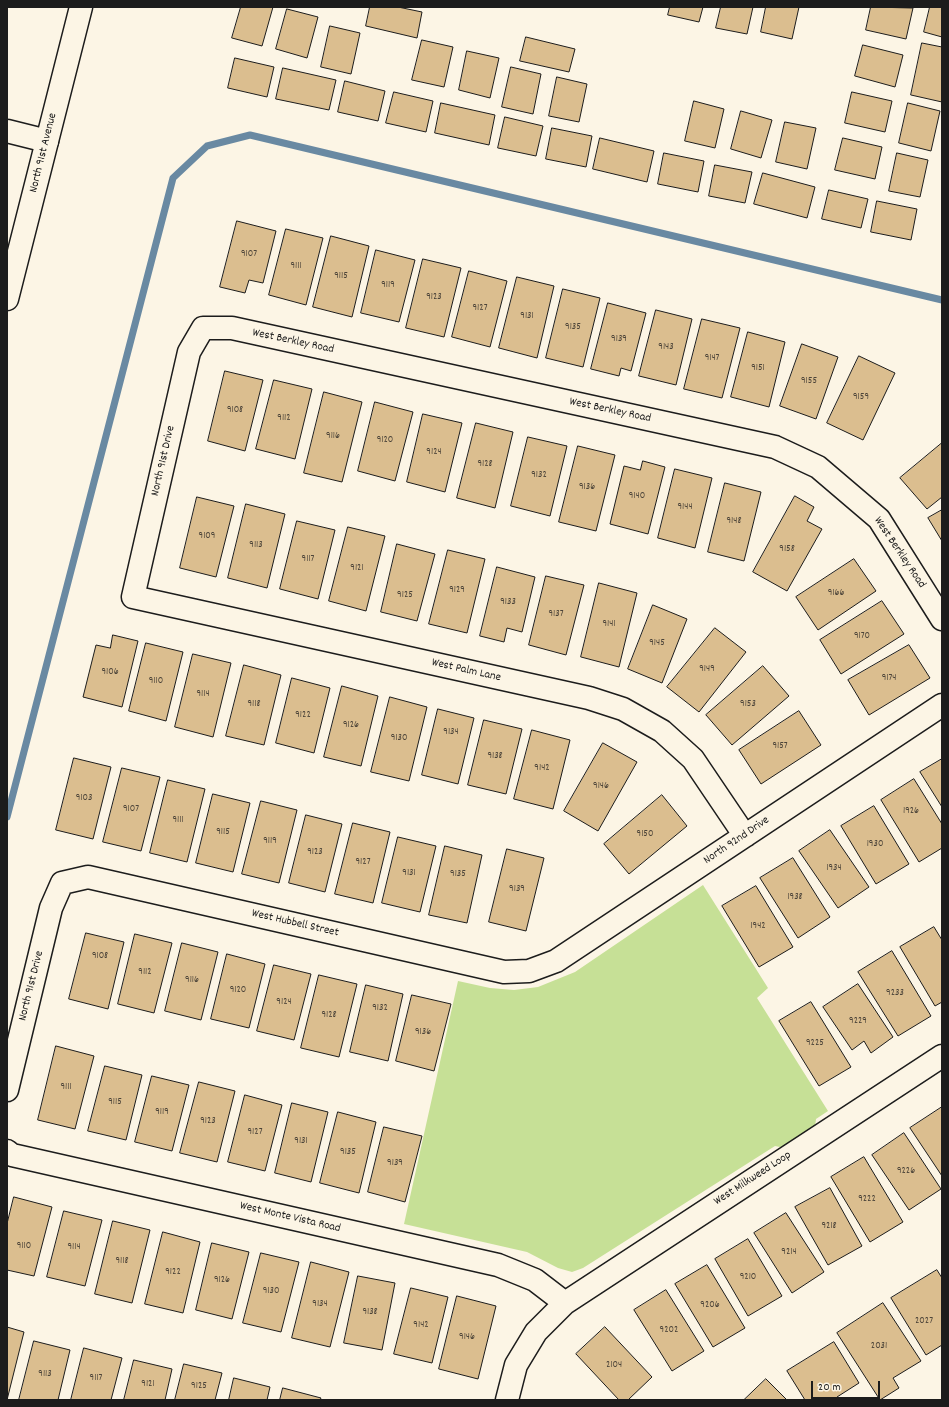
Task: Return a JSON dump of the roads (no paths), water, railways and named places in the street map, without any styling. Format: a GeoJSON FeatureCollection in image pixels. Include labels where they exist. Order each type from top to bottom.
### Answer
{"type":"FeatureCollection","features":[{"type":"Feature","properties":{"kind":"street","name":"North 91st Avenue"},"geometry":{"type":"LineString","coordinates":[[7,299],[80,7]]}},
{"type":"Feature","properties":{"kind":"street"},"geometry":{"type":"LineString","coordinates":[[7,131],[47,141]]}},
{"type":"Feature","properties":{"kind":"street","name":"North 91st Drive"},"geometry":{"type":"LineString","coordinates":[[133,597],[188,352],[203,328]]}},
{"type":"Feature","properties":{"kind":"street","name":"West Berkley Road"},"geometry":{"type":"LineString","coordinates":[[203,328],[232,328],[775,447],[818,467],[879,519],[942,619]]}},
{"type":"Feature","properties":{"kind":"street","name":"West Palm Lane"},"geometry":{"type":"LineString","coordinates":[[133,597],[581,697],[623,709],[662,731],[694,759],[744,836]]}},
{"type":"Feature","properties":{"kind":"street","name":"North 92nd Drive"},"geometry":{"type":"LineString","coordinates":[[529,971],[556,961],[942,705]]}},
{"type":"Feature","properties":{"kind":"street","name":"West Hubbell Street"},"geometry":{"type":"LineString","coordinates":[[62,883],[88,877],[504,972],[529,971]]}},
{"type":"Feature","properties":{"kind":"street","name":"North 91st Drive"},"geometry":{"type":"LineString","coordinates":[[7,1090],[16,1008],[51,908],[62,883]]}},
{"type":"Feature","properties":{"kind":"street","name":"West Milkweed Loop"},"geometry":{"type":"LineString","coordinates":[[507,1400],[516,1365],[536,1332],[565,1303],[942,1056]]}},
{"type":"Feature","properties":{"kind":"street","name":"West Monte Vista Road"},"geometry":{"type":"LineString","coordinates":[[7,1152],[20,1157],[498,1265],[535,1280],[565,1303]]}},
{"type":"Feature","properties":{"kind":"waterway"},"geometry":{"type":"LineString","coordinates":[[7,817],[173,178],[207,146],[250,135],[942,300]]}}]}
